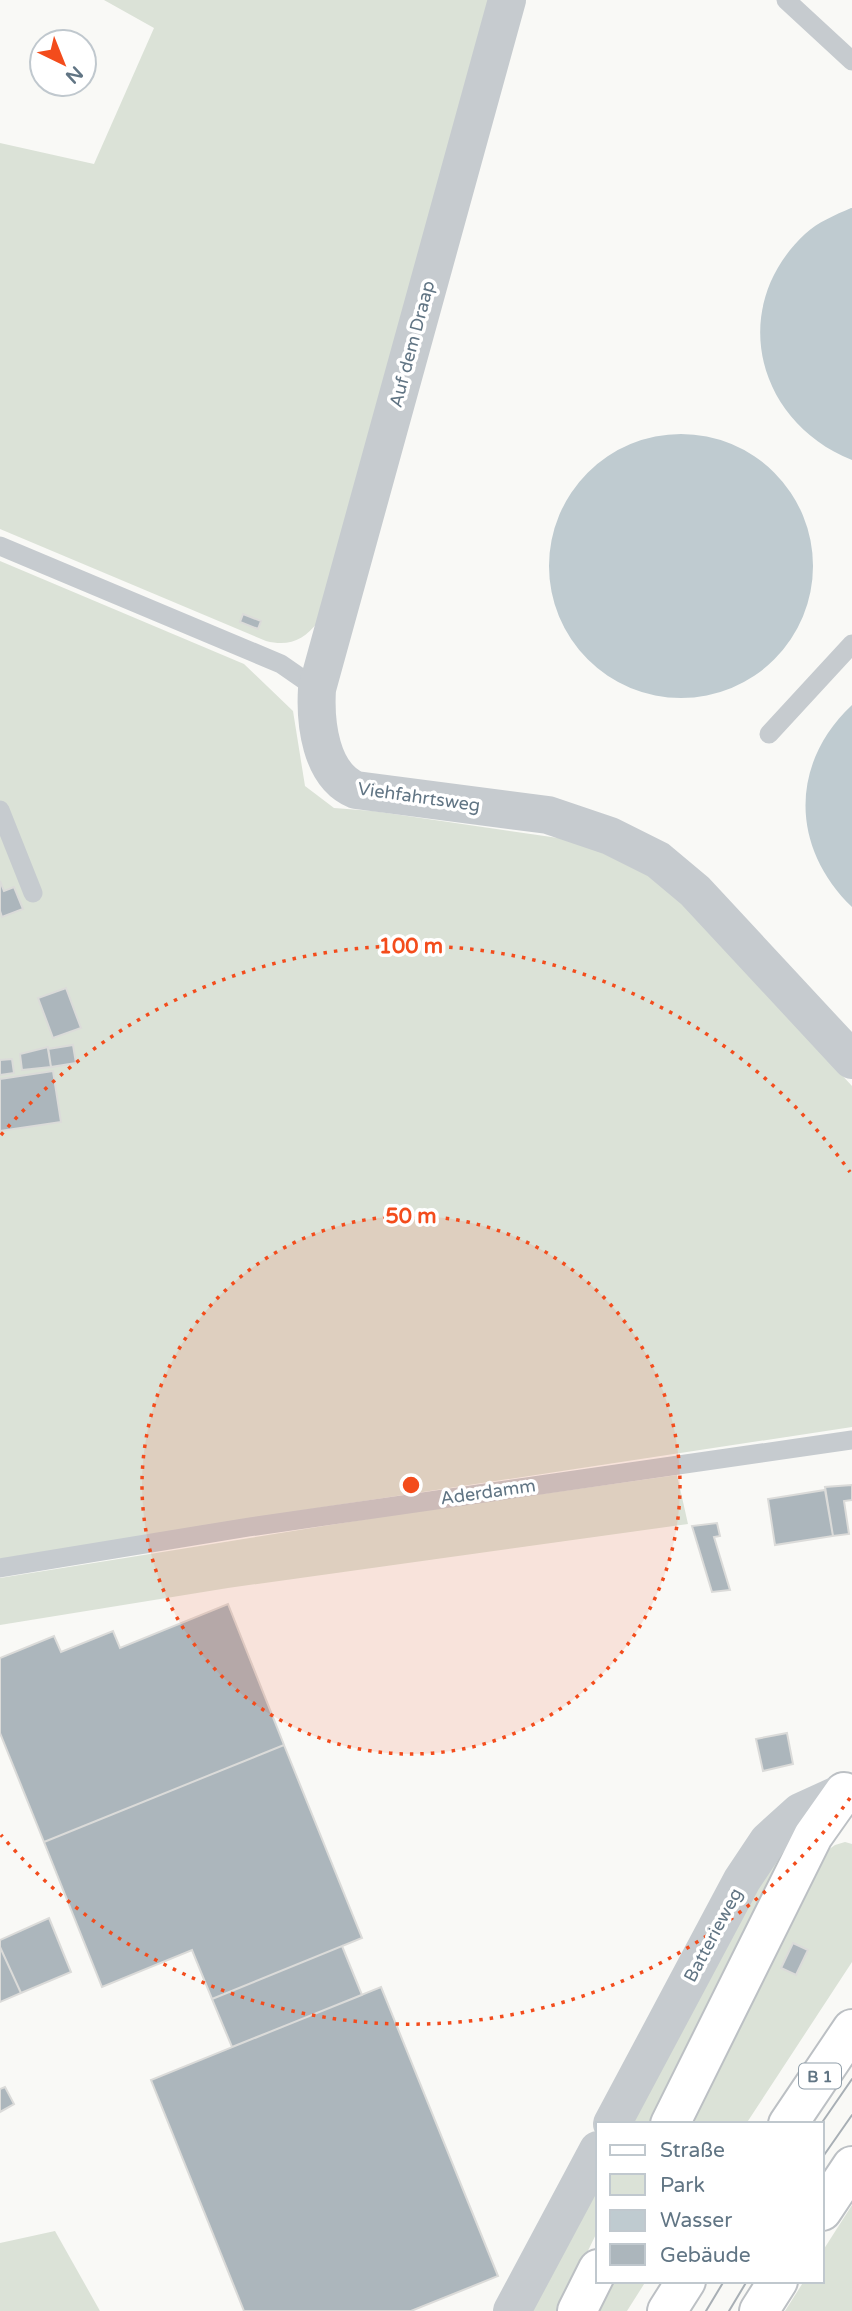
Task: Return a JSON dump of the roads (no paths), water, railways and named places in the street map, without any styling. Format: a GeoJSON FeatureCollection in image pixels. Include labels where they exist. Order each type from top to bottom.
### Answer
{"type":"FeatureCollection","features":[{"type":"Feature","properties":{"kind":"main road"},"geometry":{"type":"LineString","coordinates":[[671,2122],[813,1836],[849,1791]]}},
{"type":"Feature","properties":{"kind":"main road","name":"B 1"},"geometry":{"type":"LineString","coordinates":[[789,2122],[852,2029]]}},
{"type":"Feature","properties":{"kind":"main road"},"geometry":{"type":"LineString","coordinates":[[824,2208],[852,2166]]}},
{"type":"Feature","properties":{"kind":"main road"},"geometry":{"type":"LineString","coordinates":[[577,2311],[596,2273]]}},
{"type":"Feature","properties":{"kind":"main road"},"geometry":{"type":"LineString","coordinates":[[667,2311],[685,2283]]}},
{"type":"Feature","properties":{"kind":"main road"},"geometry":{"type":"LineString","coordinates":[[759,2311],[777,2283]]}},
{"type":"Feature","properties":{"kind":"street","name":"Auf dem Draap"},"geometry":{"type":"LineString","coordinates":[[317,689],[508,0]]}},
{"type":"Feature","properties":{"kind":"street","name":"Viehfahrtsweg"},"geometry":{"type":"LineString","coordinates":[[317,689],[317,731],[331,764],[347,786],[356,790],[548,815],[610,836],[658,860],[695,891],[852,1060]]}},
{"type":"Feature","properties":{"kind":"street","name":"Batterieweg"},"geometry":{"type":"LineString","coordinates":[[613,2122],[742,1880],[768,1841],[800,1812],[849,1791]]}},
{"type":"Feature","properties":{"kind":"street"},"geometry":{"type":"LineString","coordinates":[[512,2311],[596,2154]]}},
{"type":"Feature","properties":{"kind":"lane"},"geometry":{"type":"LineString","coordinates":[[786,0],[852,61]]}},
{"type":"Feature","properties":{"kind":"lane"},"geometry":{"type":"LineString","coordinates":[[0,546],[281,664],[317,689]]}},
{"type":"Feature","properties":{"kind":"lane"},"geometry":{"type":"LineString","coordinates":[[769,734],[852,644]]}},
{"type":"Feature","properties":{"kind":"lane"},"geometry":{"type":"LineString","coordinates":[[0,810],[33,893]]}},
{"type":"Feature","properties":{"kind":"lane","name":"Aderdamm"},"geometry":{"type":"LineString","coordinates":[[0,1568],[249,1527],[852,1440]]}},
{"type":"Feature","properties":{"kind":"water"},"geometry":{"type":"Polygon","coordinates":[[[852,208],[852,460],[819,442],[793,419],[774,391],[763,360],[760,328],[766,295],[781,263],[810,230],[852,208]]]}},
{"type":"Feature","properties":{"kind":"water"},"geometry":{"type":"Polygon","coordinates":[[[681,434],[707,437],[731,444],[765,464],[783,482],[803,516],[810,540],[813,566],[810,592],[803,616],[783,650],[765,668],[731,688],[707,695],[681,698],[655,695],[631,688],[597,668],[579,650],[559,616],[552,592],[549,566],[552,540],[559,516],[579,482],[597,464],[631,444],[655,437],[681,434]]]}},
{"type":"Feature","properties":{"kind":"water"},"geometry":{"type":"Polygon","coordinates":[[[852,705],[852,907],[832,884],[817,859],[809,833],[806,806],[808,779],[817,753],[831,728],[852,705]]]}},
{"type":"Feature","properties":{"kind":"tram line"},"geometry":{"type":"LineString","coordinates":[[822,2122],[852,2079]]}},
{"type":"Feature","properties":{"kind":"tram line"},"geometry":{"type":"LineString","coordinates":[[824,2155],[852,2115]]}},
{"type":"Feature","properties":{"kind":"tram line"},"geometry":{"type":"LineString","coordinates":[[706,2311],[723,2283]]}},
{"type":"Feature","properties":{"kind":"tram line"},"geometry":{"type":"LineString","coordinates":[[729,2311],[746,2283]]}}]}
